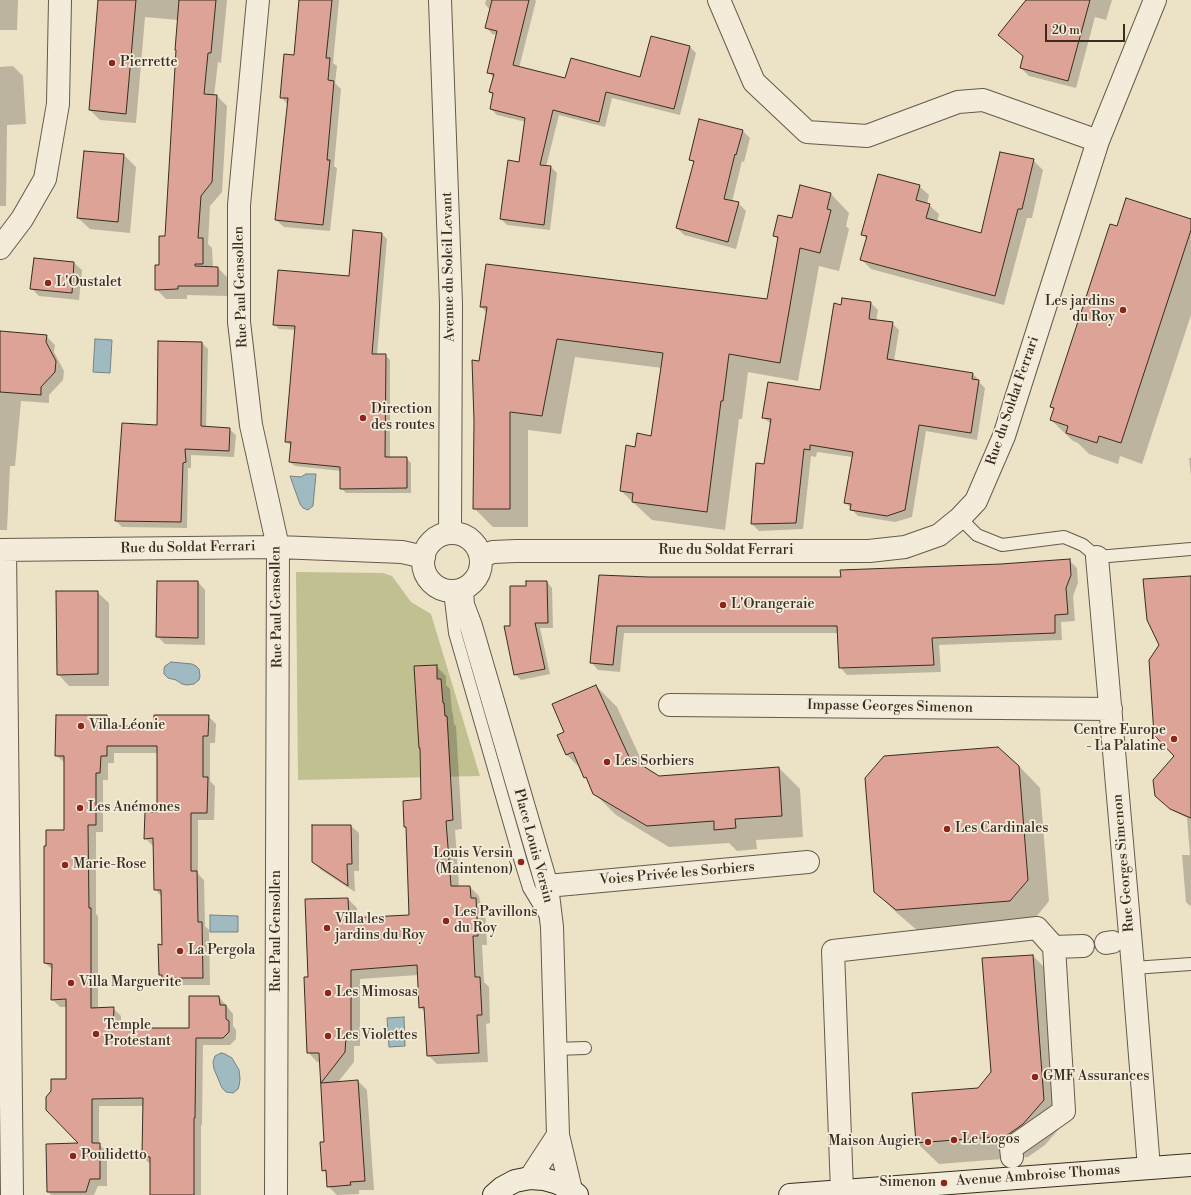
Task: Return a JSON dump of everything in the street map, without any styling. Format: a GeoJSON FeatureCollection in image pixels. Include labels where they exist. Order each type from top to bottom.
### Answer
{"type":"FeatureCollection","features":[{"type":"Feature","properties":{"kind":"street"},"geometry":{"type":"LineString","coordinates":[[0,248],[22,219],[46,179],[58,104],[60,0]]}},
{"type":"Feature","properties":{"kind":"street","name":"Rue Paul Gensollen"},"geometry":{"type":"LineString","coordinates":[[258,0],[239,205],[239,322],[251,425],[278,547],[276,1195]]}},
{"type":"Feature","properties":{"kind":"street","name":"Avenue du Soleil Levant"},"geometry":{"type":"LineString","coordinates":[[440,0],[451,304],[450,533]]}},
{"type":"Feature","properties":{"kind":"street","name":"Rue du Soldat Ferrari"},"geometry":{"type":"LineString","coordinates":[[481,556],[494,552],[516,551],[869,551],[905,547],[939,535],[960,518],[976,502],[1004,436],[1098,141],[1155,0]]}},
{"type":"Feature","properties":{"kind":"street"},"geometry":{"type":"LineString","coordinates":[[714,1],[754,82],[807,132],[867,136],[958,102],[983,100],[1098,141]]}},
{"type":"Feature","properties":{"kind":"street"},"geometry":{"type":"LineString","coordinates":[[450,533],[460,534],[470,539],[476,546],[481,556],[481,566],[478,576],[471,584],[456,590],[441,589],[433,583],[427,576],[424,566],[424,556],[428,548],[434,541],[450,533]]}},
{"type":"Feature","properties":{"kind":"street","name":"Rue du Soldat Ferrari"},"geometry":{"type":"LineString","coordinates":[[3,550],[278,547],[402,552],[424,556]]}},
{"type":"Feature","properties":{"kind":"street"},"geometry":{"type":"LineString","coordinates":[[3,550],[12,1195]]}},
{"type":"Feature","properties":{"kind":"street","name":"Rue Georges Simenon"},"geometry":{"type":"LineString","coordinates":[[1097,557],[1133,968],[1148,1168]]}},
{"type":"Feature","properties":{"kind":"street","name":"Place Louis Versin"},"geometry":{"type":"LineString","coordinates":[[456,590],[471,626],[547,886],[552,928],[558,1134],[574,1192]]}},
{"type":"Feature","properties":{"kind":"street","name":"Impasse Georges Simenon"},"geometry":{"type":"LineString","coordinates":[[670,705],[1111,709]]}},
{"type":"Feature","properties":{"kind":"street","name":"Voies Privée les Sorbiers"},"geometry":{"type":"LineString","coordinates":[[547,886],[808,862]]}},
{"type":"Feature","properties":{"kind":"street"},"geometry":{"type":"LineString","coordinates":[[830,1193],[840,950],[1037,928],[1054,947],[1064,1111],[1011,1148],[1012,1158]]}},
{"type":"Feature","properties":{"kind":"street"},"geometry":{"type":"LineString","coordinates":[[1054,947],[1082,946]]}},
{"type":"Feature","properties":{"kind":"street"},"geometry":{"type":"LineString","coordinates":[[530,1178],[558,1134]]}},
{"type":"Feature","properties":{"kind":"street","name":"Avenue Ambroise Thomas"},"geometry":{"type":"LineString","coordinates":[[790,1195],[1191,1165]]}},
{"type":"Feature","properties":{"kind":"street"},"geometry":{"type":"LineString","coordinates":[[494,1195],[502,1188],[515,1181],[530,1178],[544,1179],[558,1183],[574,1192]]}},
{"type":"Feature","properties":{"kind":"lane"},"geometry":{"type":"LineString","coordinates":[[960,518],[977,535],[1002,545],[1064,537],[1083,545],[1097,557],[1191,549]]}},
{"type":"Feature","properties":{"kind":"lane"},"geometry":{"type":"LineString","coordinates":[[456,590],[455,633],[528,888],[552,928]]}},
{"type":"Feature","properties":{"kind":"lane"},"geometry":{"type":"LineString","coordinates":[[1133,968],[1191,964]]}},
{"type":"Feature","properties":{"kind":"lane"},"geometry":{"type":"LineString","coordinates":[[556,1049],[585,1048]]}},
{"type":"Feature","properties":{"kind":"green space"},"geometry":{"type":"Polygon","coordinates":[[[296,572],[383,573],[392,576],[411,602],[431,614],[480,776],[298,780],[296,572]]]}},
{"type":"Feature","properties":{"kind":"water"},"geometry":{"type":"Polygon","coordinates":[[[95,339],[112,340],[110,373],[93,372],[95,339]]]}},
{"type":"Feature","properties":{"kind":"water"},"geometry":{"type":"Polygon","coordinates":[[[306,474],[316,474],[313,506],[308,510],[303,508],[300,504],[290,476],[301,477],[306,474]]]}},
{"type":"Feature","properties":{"kind":"water"},"geometry":{"type":"Polygon","coordinates":[[[171,662],[192,664],[196,666],[199,669],[199,680],[194,684],[187,685],[168,678],[164,674],[164,669],[165,666],[171,662]]]}},
{"type":"Feature","properties":{"kind":"water"},"geometry":{"type":"Polygon","coordinates":[[[210,915],[238,916],[238,932],[210,932],[210,915]]]}},
{"type":"Feature","properties":{"kind":"water"},"geometry":{"type":"Polygon","coordinates":[[[404,1017],[405,1046],[389,1047],[387,1018],[404,1017]]]}},
{"type":"Feature","properties":{"kind":"water"},"geometry":{"type":"Polygon","coordinates":[[[221,1053],[232,1058],[239,1070],[239,1086],[233,1093],[226,1092],[222,1088],[214,1069],[213,1062],[215,1056],[221,1053]]]}},
{"type":"Feature","properties":{"kind":"building","name":"Pierrette"},"geometry":{"type":"Polygon","coordinates":[[[98,0],[136,0],[126,114],[89,110],[98,0]]]}},
{"type":"Feature","properties":{"kind":"building"},"geometry":{"type":"Polygon","coordinates":[[[179,0],[216,0],[211,53],[208,53],[204,94],[217,95],[212,182],[201,196],[198,238],[203,238],[203,264],[195,264],[195,266],[218,267],[218,286],[178,286],[178,289],[155,290],[155,265],[159,265],[159,236],[165,236],[179,0]]]}},
{"type":"Feature","properties":{"kind":"building"},"geometry":{"type":"Polygon","coordinates":[[[299,0],[332,0],[326,58],[330,58],[328,80],[334,81],[327,160],[330,160],[323,225],[275,220],[288,98],[280,98],[284,54],[294,55],[299,0]]]}},
{"type":"Feature","properties":{"kind":"building"},"geometry":{"type":"Polygon","coordinates":[[[492,0],[529,0],[513,65],[565,78],[571,58],[640,77],[651,36],[690,46],[674,109],[606,92],[599,122],[553,110],[540,165],[551,166],[544,225],[500,219],[508,160],[519,162],[525,118],[490,109],[493,93],[489,92],[494,74],[487,73],[497,31],[485,28],[492,0]]]}},
{"type":"Feature","properties":{"kind":"building"},"geometry":{"type":"Polygon","coordinates":[[[1026,0],[1090,0],[1068,81],[1020,68],[1023,56],[998,35],[1026,0]]]}},
{"type":"Feature","properties":{"kind":"building"},"geometry":{"type":"Polygon","coordinates":[[[699,119],[743,130],[736,155],[735,154],[724,199],[739,202],[728,242],[676,228],[694,161],[689,160],[699,119]]]}},
{"type":"Feature","properties":{"kind":"building"},"geometry":{"type":"Polygon","coordinates":[[[84,151],[124,154],[118,222],[77,218],[84,151]]]}},
{"type":"Feature","properties":{"kind":"building"},"geometry":{"type":"Polygon","coordinates":[[[1000,152],[1034,159],[1022,209],[1018,209],[995,296],[860,260],[867,236],[861,235],[878,174],[920,185],[916,200],[930,204],[926,218],[981,233],[1000,152]]]}},
{"type":"Feature","properties":{"kind":"building"},"geometry":{"type":"Polygon","coordinates":[[[800,185],[831,193],[827,209],[831,210],[820,253],[800,248],[780,363],[729,354],[723,401],[721,401],[707,512],[632,502],[633,493],[620,491],[626,445],[635,447],[637,433],[651,436],[663,353],[557,339],[542,416],[510,412],[510,509],[473,509],[474,421],[472,360],[479,361],[487,307],[480,307],[486,264],[767,299],[778,237],[773,236],[778,215],[792,218],[800,185]]]}},
{"type":"Feature","properties":{"kind":"building","name":"Les jardins du Roy"},"geometry":{"type":"Polygon","coordinates":[[[1126,198],[1191,219],[1191,230],[1121,443],[1099,436],[1097,443],[1066,433],[1068,426],[1050,420],[1054,408],[1050,407],[1110,224],[1117,226],[1126,198]]]}},
{"type":"Feature","properties":{"kind":"building"},"geometry":{"type":"Polygon","coordinates":[[[353,230],[382,233],[372,354],[386,354],[385,457],[407,457],[407,488],[340,489],[340,467],[289,462],[291,442],[285,442],[295,326],[273,325],[278,270],[349,276],[353,230]]]}},
{"type":"Feature","properties":{"kind":"building","name":"L'Oustalet"},"geometry":{"type":"Polygon","coordinates":[[[34,258],[74,262],[72,293],[30,289],[34,258]]]}},
{"type":"Feature","properties":{"kind":"building"},"geometry":{"type":"Polygon","coordinates":[[[842,298],[871,302],[869,319],[893,322],[887,359],[973,373],[972,379],[979,380],[971,433],[919,425],[905,510],[887,516],[850,510],[851,504],[844,503],[853,452],[810,445],[810,450],[804,449],[796,523],[751,524],[756,463],[764,464],[771,419],[762,418],[768,382],[820,390],[834,303],[841,305],[842,298]]]}},
{"type":"Feature","properties":{"kind":"building"},"geometry":{"type":"Polygon","coordinates":[[[0,331],[47,335],[46,342],[56,361],[55,372],[41,387],[41,395],[0,392],[0,331]]]}},
{"type":"Feature","properties":{"kind":"building"},"geometry":{"type":"Polygon","coordinates":[[[158,341],[202,342],[201,426],[230,428],[229,451],[185,449],[186,462],[183,463],[181,522],[115,521],[122,423],[157,425],[158,341]]]}},
{"type":"Feature","properties":{"kind":"building"},"geometry":{"type":"Polygon","coordinates":[[[1070,559],[1071,575],[1066,588],[1068,614],[1055,615],[1055,633],[932,638],[934,665],[839,668],[837,626],[617,626],[613,665],[590,663],[599,575],[649,577],[841,577],[840,570],[1001,564],[1070,559]]]}},
{"type":"Feature","properties":{"kind":"building","name":"Centre Europe - La Palatine"},"geometry":{"type":"Polygon","coordinates":[[[1191,576],[1191,818],[1170,809],[1155,796],[1153,780],[1174,756],[1154,735],[1149,660],[1159,645],[1147,620],[1143,579],[1191,576]]]}},
{"type":"Feature","properties":{"kind":"building"},"geometry":{"type":"Polygon","coordinates":[[[157,581],[198,581],[198,638],[156,637],[157,581]]]}},
{"type":"Feature","properties":{"kind":"building"},"geometry":{"type":"Polygon","coordinates":[[[526,581],[547,581],[548,623],[535,623],[545,669],[514,675],[504,626],[510,626],[510,586],[526,586],[526,581]]]}},
{"type":"Feature","properties":{"kind":"building"},"geometry":{"type":"Polygon","coordinates":[[[56,591],[98,591],[98,674],[57,675],[56,591]]]}},
{"type":"Feature","properties":{"kind":"building"},"geometry":{"type":"Polygon","coordinates":[[[437,665],[437,679],[441,679],[445,716],[447,716],[453,820],[446,821],[451,886],[470,886],[471,898],[476,898],[478,936],[473,936],[475,977],[480,977],[482,1015],[477,1015],[479,1053],[427,1056],[424,1007],[419,1008],[417,965],[351,970],[351,1037],[346,1037],[345,1052],[321,1083],[358,1080],[365,1181],[350,1182],[351,1185],[327,1187],[326,1170],[322,1171],[320,1142],[324,1142],[319,1053],[307,1053],[304,977],[308,977],[305,899],[348,898],[349,918],[409,915],[406,827],[404,827],[403,801],[421,799],[420,748],[414,666],[437,665]]]}},
{"type":"Feature","properties":{"kind":"building","name":"Les Sorbiers"},"geometry":{"type":"Polygon","coordinates":[[[596,685],[629,757],[659,776],[779,767],[782,816],[735,819],[736,828],[714,830],[714,821],[647,826],[593,794],[586,777],[584,778],[573,752],[566,755],[557,735],[564,732],[552,704],[596,685]]]}},
{"type":"Feature","properties":{"kind":"building"},"geometry":{"type":"Polygon","coordinates":[[[56,715],[107,715],[107,726],[154,726],[154,715],[209,715],[208,736],[203,736],[203,777],[208,777],[207,813],[191,813],[191,871],[197,871],[198,922],[202,922],[203,978],[162,978],[162,975],[159,975],[158,944],[162,945],[161,890],[154,890],[153,838],[144,839],[145,812],[157,812],[157,746],[107,746],[107,756],[101,756],[100,773],[96,773],[96,825],[88,825],[89,908],[91,908],[91,1008],[114,1007],[113,1028],[189,1028],[189,996],[219,996],[220,1005],[226,1005],[226,1019],[229,1021],[229,1032],[223,1038],[196,1038],[194,1195],[150,1195],[150,1157],[142,1157],[143,1098],[92,1099],[92,1143],[100,1143],[100,1179],[90,1179],[86,1192],[47,1192],[46,1144],[78,1143],[46,1110],[46,1097],[51,1091],[51,1079],[66,1079],[66,999],[51,1000],[52,964],[44,963],[44,846],[46,846],[46,830],[64,830],[64,756],[55,756],[56,715]]]}},
{"type":"Feature","properties":{"kind":"building","name":"Les Cardinales"},"geometry":{"type":"Polygon","coordinates":[[[998,747],[1019,766],[1028,880],[1010,901],[896,910],[874,892],[865,778],[884,756],[998,747]]]}},
{"type":"Feature","properties":{"kind":"building"},"geometry":{"type":"Polygon","coordinates":[[[312,825],[351,825],[352,864],[347,864],[348,886],[312,862],[312,825]]]}},
{"type":"Feature","properties":{"kind":"building"},"geometry":{"type":"Polygon","coordinates":[[[1033,955],[1044,1100],[1023,1124],[1006,1136],[916,1143],[912,1093],[978,1088],[991,1072],[982,958],[1033,955]]]}},
{"type":"Feature","properties":{"kind":"place","name":"Pierrette"},"geometry":{"type":"Point","coordinates":[112,63]}},
{"type":"Feature","properties":{"kind":"place","name":"L'Oustalet"},"geometry":{"type":"Point","coordinates":[48,283]}},
{"type":"Feature","properties":{"kind":"place","name":"Les jardins du Roy"},"geometry":{"type":"Point","coordinates":[1123,310]}},
{"type":"Feature","properties":{"kind":"place","name":"Direction des routes"},"geometry":{"type":"Point","coordinates":[363,418]}},
{"type":"Feature","properties":{"kind":"place","name":"L'Orangeraie"},"geometry":{"type":"Point","coordinates":[723,605]}},
{"type":"Feature","properties":{"kind":"place","name":"Villa Léonie"},"geometry":{"type":"Point","coordinates":[81,726]}},
{"type":"Feature","properties":{"kind":"place","name":"Centre Europe - La Palatine"},"geometry":{"type":"Point","coordinates":[1174,739]}},
{"type":"Feature","properties":{"kind":"place","name":"Les Sorbiers"},"geometry":{"type":"Point","coordinates":[607,762]}},
{"type":"Feature","properties":{"kind":"place","name":"Les Anémones"},"geometry":{"type":"Point","coordinates":[80,808]}},
{"type":"Feature","properties":{"kind":"place","name":"Les Cardinales"},"geometry":{"type":"Point","coordinates":[947,829]}},
{"type":"Feature","properties":{"kind":"place","name":"Louis Versin (Maintenon)"},"geometry":{"type":"Point","coordinates":[521,862]}},
{"type":"Feature","properties":{"kind":"place","name":"Marie-Rose"},"geometry":{"type":"Point","coordinates":[65,865]}},
{"type":"Feature","properties":{"kind":"place","name":"Les Pavillons du Roy"},"geometry":{"type":"Point","coordinates":[446,921]}},
{"type":"Feature","properties":{"kind":"place","name":"Villa les jardins du Roy"},"geometry":{"type":"Point","coordinates":[327,928]}},
{"type":"Feature","properties":{"kind":"place","name":"La Pergola"},"geometry":{"type":"Point","coordinates":[180,951]}},
{"type":"Feature","properties":{"kind":"place","name":"Villa Marguerite"},"geometry":{"type":"Point","coordinates":[71,983]}},
{"type":"Feature","properties":{"kind":"place","name":"Les Mimosas"},"geometry":{"type":"Point","coordinates":[328,993]}},
{"type":"Feature","properties":{"kind":"place","name":"Temple Protestant"},"geometry":{"type":"Point","coordinates":[96,1034]}},
{"type":"Feature","properties":{"kind":"place","name":"Les Violettes"},"geometry":{"type":"Point","coordinates":[328,1036]}},
{"type":"Feature","properties":{"kind":"place","name":"GMF Assurances"},"geometry":{"type":"Point","coordinates":[1035,1077]}},
{"type":"Feature","properties":{"kind":"place","name":"Le Logos"},"geometry":{"type":"Point","coordinates":[954,1140]}},
{"type":"Feature","properties":{"kind":"place","name":"Maison Augier"},"geometry":{"type":"Point","coordinates":[928,1142]}},
{"type":"Feature","properties":{"kind":"place","name":"Poulidetto"},"geometry":{"type":"Point","coordinates":[73,1156]}},
{"type":"Feature","properties":{"kind":"place","name":"Simenon"},"geometry":{"type":"Point","coordinates":[944,1183]}}]}
